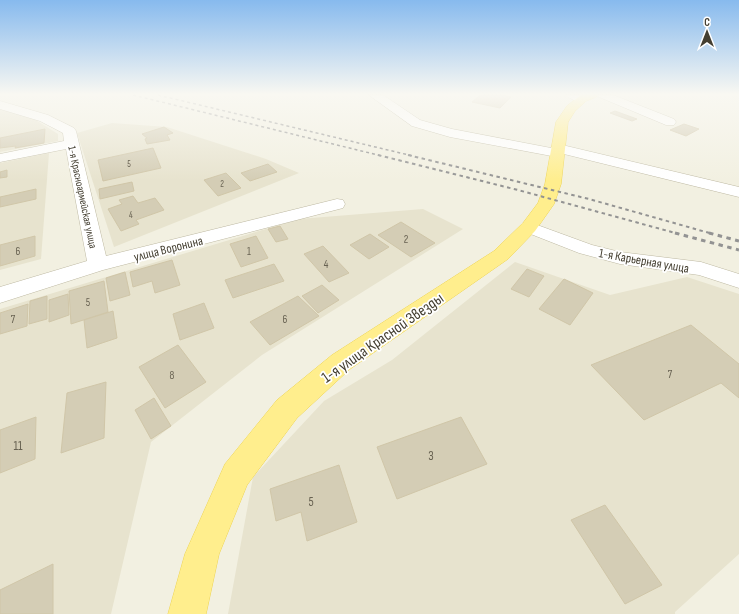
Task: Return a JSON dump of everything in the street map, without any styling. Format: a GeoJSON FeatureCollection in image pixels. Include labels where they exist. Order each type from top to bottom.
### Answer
{"type":"FeatureCollection","features":[{"type":"Feature","properties":{"kind":"main road","name":"1-я улица Красной Звезды"},"geometry":{"type":"LineString","coordinates":[[187,614],[202,554],[236,475],[287,409],[341,362],[501,255],[529,227],[546,204],[553,184],[562,124]]}},
{"type":"Feature","properties":{"kind":"street","name":"1-я Красноармейская улица"},"geometry":{"type":"LineString","coordinates":[[55,124],[69,131],[98,265]]}},
{"type":"Feature","properties":{"kind":"street"},"geometry":{"type":"LineString","coordinates":[[418,124],[450,133],[558,150],[739,192]]}},
{"type":"Feature","properties":{"kind":"street"},"geometry":{"type":"LineString","coordinates":[[0,158],[71,144]]}},
{"type":"Feature","properties":{"kind":"street","name":"улица Воронина"},"geometry":{"type":"LineString","coordinates":[[0,295],[98,265],[337,204]]}},
{"type":"Feature","properties":{"kind":"street","name":"1-я Карьерная улица"},"geometry":{"type":"LineString","coordinates":[[529,227],[586,250],[620,258],[701,269],[739,281]]}},
{"type":"Feature","properties":{"kind":"shaded area"},"geometry":{"type":"Polygon","coordinates":[[[0,124],[41,124],[58,134],[58,141],[0,152],[0,124]]]}},
{"type":"Feature","properties":{"kind":"shaded area"},"geometry":{"type":"Polygon","coordinates":[[[110,124],[167,127],[266,159],[299,173],[114,247],[77,133],[110,124]]]}},
{"type":"Feature","properties":{"kind":"shaded area"},"geometry":{"type":"Polygon","coordinates":[[[49,153],[41,259],[0,270],[0,163],[49,153]]]}},
{"type":"Feature","properties":{"kind":"shaded area"},"geometry":{"type":"Polygon","coordinates":[[[423,209],[463,229],[262,355],[151,442],[111,614],[0,614],[0,309],[299,219],[423,209]]]}},
{"type":"Feature","properties":{"kind":"shaded area"},"geometry":{"type":"Polygon","coordinates":[[[515,262],[610,295],[687,277],[739,294],[739,554],[675,612],[675,614],[228,614],[253,477],[324,401],[392,360],[515,262]]]}},
{"type":"Feature","properties":{"kind":"building"},"geometry":{"type":"Polygon","coordinates":[[[684,124],[699,129],[686,136],[670,130],[684,124]]]}},
{"type":"Feature","properties":{"kind":"building"},"geometry":{"type":"Polygon","coordinates":[[[164,127],[173,133],[167,135],[170,140],[147,144],[145,139],[147,138],[142,134],[164,127]]]}},
{"type":"Feature","properties":{"kind":"building"},"geometry":{"type":"Polygon","coordinates":[[[45,129],[44,143],[15,148],[16,146],[0,148],[0,138],[45,129]]]}},
{"type":"Feature","properties":{"kind":"building"},"geometry":{"type":"Polygon","coordinates":[[[153,148],[161,168],[103,181],[98,160],[153,148]]]}},
{"type":"Feature","properties":{"kind":"building"},"geometry":{"type":"Polygon","coordinates":[[[268,164],[277,172],[250,181],[241,173],[268,164]]]}},
{"type":"Feature","properties":{"kind":"building"},"geometry":{"type":"Polygon","coordinates":[[[7,170],[7,177],[0,178],[0,172],[7,170]]]}},
{"type":"Feature","properties":{"kind":"building"},"geometry":{"type":"Polygon","coordinates":[[[226,173],[241,188],[218,196],[204,180],[226,173]]]}},
{"type":"Feature","properties":{"kind":"building"},"geometry":{"type":"Polygon","coordinates":[[[132,182],[134,191],[100,199],[99,189],[132,182]]]}},
{"type":"Feature","properties":{"kind":"building"},"geometry":{"type":"Polygon","coordinates":[[[36,189],[36,199],[0,207],[0,197],[36,189]]]}},
{"type":"Feature","properties":{"kind":"building"},"geometry":{"type":"Polygon","coordinates":[[[133,196],[138,203],[155,198],[164,210],[136,220],[139,224],[121,231],[108,209],[122,204],[119,200],[133,196]]]}},
{"type":"Feature","properties":{"kind":"building"},"geometry":{"type":"Polygon","coordinates":[[[401,222],[435,243],[411,257],[378,235],[401,222]]]}},
{"type":"Feature","properties":{"kind":"building"},"geometry":{"type":"Polygon","coordinates":[[[280,226],[288,239],[276,242],[268,229],[280,226]]]}},
{"type":"Feature","properties":{"kind":"building"},"geometry":{"type":"Polygon","coordinates":[[[370,234],[389,247],[369,259],[350,245],[370,234]]]}},
{"type":"Feature","properties":{"kind":"building"},"geometry":{"type":"Polygon","coordinates":[[[35,236],[35,256],[0,266],[0,245],[35,236]]]}},
{"type":"Feature","properties":{"kind":"building"},"geometry":{"type":"Polygon","coordinates":[[[256,236],[268,258],[241,267],[230,244],[256,236]]]}},
{"type":"Feature","properties":{"kind":"building"},"geometry":{"type":"Polygon","coordinates":[[[323,246],[349,273],[329,282],[304,254],[323,246]]]}},
{"type":"Feature","properties":{"kind":"building"},"geometry":{"type":"Polygon","coordinates":[[[172,260],[180,285],[155,293],[152,281],[133,287],[130,272],[172,260]]]}},
{"type":"Feature","properties":{"kind":"building"},"geometry":{"type":"Polygon","coordinates":[[[274,264],[284,281],[233,298],[225,280],[274,264]]]}},
{"type":"Feature","properties":{"kind":"building"},"geometry":{"type":"Polygon","coordinates":[[[527,269],[544,276],[529,297],[511,289],[527,269]]]}},
{"type":"Feature","properties":{"kind":"building"},"geometry":{"type":"Polygon","coordinates":[[[125,272],[130,295],[110,301],[106,278],[125,272]]]}},
{"type":"Feature","properties":{"kind":"building"},"geometry":{"type":"Polygon","coordinates":[[[564,279],[593,293],[570,325],[539,309],[564,279]]]}},
{"type":"Feature","properties":{"kind":"building"},"geometry":{"type":"Polygon","coordinates":[[[104,281],[108,312],[71,324],[69,291],[104,281]]]}},
{"type":"Feature","properties":{"kind":"building"},"geometry":{"type":"Polygon","coordinates":[[[322,285],[339,300],[318,313],[302,296],[322,285]]]}},
{"type":"Feature","properties":{"kind":"building"},"geometry":{"type":"Polygon","coordinates":[[[68,294],[69,315],[49,322],[49,300],[68,294]]]}},
{"type":"Feature","properties":{"kind":"building"},"geometry":{"type":"Polygon","coordinates":[[[47,296],[47,319],[29,324],[30,301],[47,296]]]}},
{"type":"Feature","properties":{"kind":"building"},"geometry":{"type":"Polygon","coordinates":[[[298,296],[319,316],[270,345],[250,322],[298,296]]]}},
{"type":"Feature","properties":{"kind":"building"},"geometry":{"type":"Polygon","coordinates":[[[204,303],[214,328],[180,340],[173,314],[204,303]]]}},
{"type":"Feature","properties":{"kind":"building"},"geometry":{"type":"Polygon","coordinates":[[[28,304],[27,326],[0,334],[0,313],[28,304]]]}},
{"type":"Feature","properties":{"kind":"building"},"geometry":{"type":"Polygon","coordinates":[[[113,311],[117,338],[87,348],[84,320],[113,311]]]}},
{"type":"Feature","properties":{"kind":"building"},"geometry":{"type":"Polygon","coordinates":[[[691,325],[739,364],[739,398],[721,383],[644,420],[591,365],[691,325]]]}},
{"type":"Feature","properties":{"kind":"building"},"geometry":{"type":"Polygon","coordinates":[[[178,345],[206,382],[165,408],[139,367],[178,345]]]}},
{"type":"Feature","properties":{"kind":"building"},"geometry":{"type":"Polygon","coordinates":[[[106,382],[104,438],[61,453],[67,393],[106,382]]]}},
{"type":"Feature","properties":{"kind":"building"},"geometry":{"type":"Polygon","coordinates":[[[154,398],[171,426],[151,439],[135,410],[154,398]]]}},
{"type":"Feature","properties":{"kind":"building"},"geometry":{"type":"Polygon","coordinates":[[[36,417],[35,459],[0,473],[0,430],[36,417]]]}},
{"type":"Feature","properties":{"kind":"building"},"geometry":{"type":"Polygon","coordinates":[[[461,417],[487,464],[397,499],[377,447],[461,417]]]}},
{"type":"Feature","properties":{"kind":"building"},"geometry":{"type":"Polygon","coordinates":[[[339,465],[357,522],[307,541],[301,512],[276,521],[270,489],[339,465]]]}},
{"type":"Feature","properties":{"kind":"building"},"geometry":{"type":"Polygon","coordinates":[[[605,505],[662,585],[625,604],[571,520],[605,505]]]}},
{"type":"Feature","properties":{"kind":"building"},"geometry":{"type":"Polygon","coordinates":[[[53,564],[53,614],[0,614],[0,590],[53,564]]]}},
{"type":"Feature","properties":{"kind":"railway"},"geometry":{"type":"LineString","coordinates":[[250,124],[382,156]]}},
{"type":"Feature","properties":{"kind":"railway"},"geometry":{"type":"LineString","coordinates":[[278,124],[413,156]]}},
{"type":"Feature","properties":{"kind":"railway"},"geometry":{"type":"LineString","coordinates":[[378,155],[382,156]]}},
{"type":"Feature","properties":{"kind":"railway"},"geometry":{"type":"LineString","coordinates":[[408,155],[589,199],[713,234]]}},
{"type":"Feature","properties":{"kind":"railway"},"geometry":{"type":"LineString","coordinates":[[382,156],[518,190],[679,234]]}},
{"type":"Feature","properties":{"kind":"railway"},"geometry":{"type":"LineString","coordinates":[[675,233],[739,250]]}},
{"type":"Feature","properties":{"kind":"railway"},"geometry":{"type":"LineString","coordinates":[[709,233],[739,241]]}}]}
